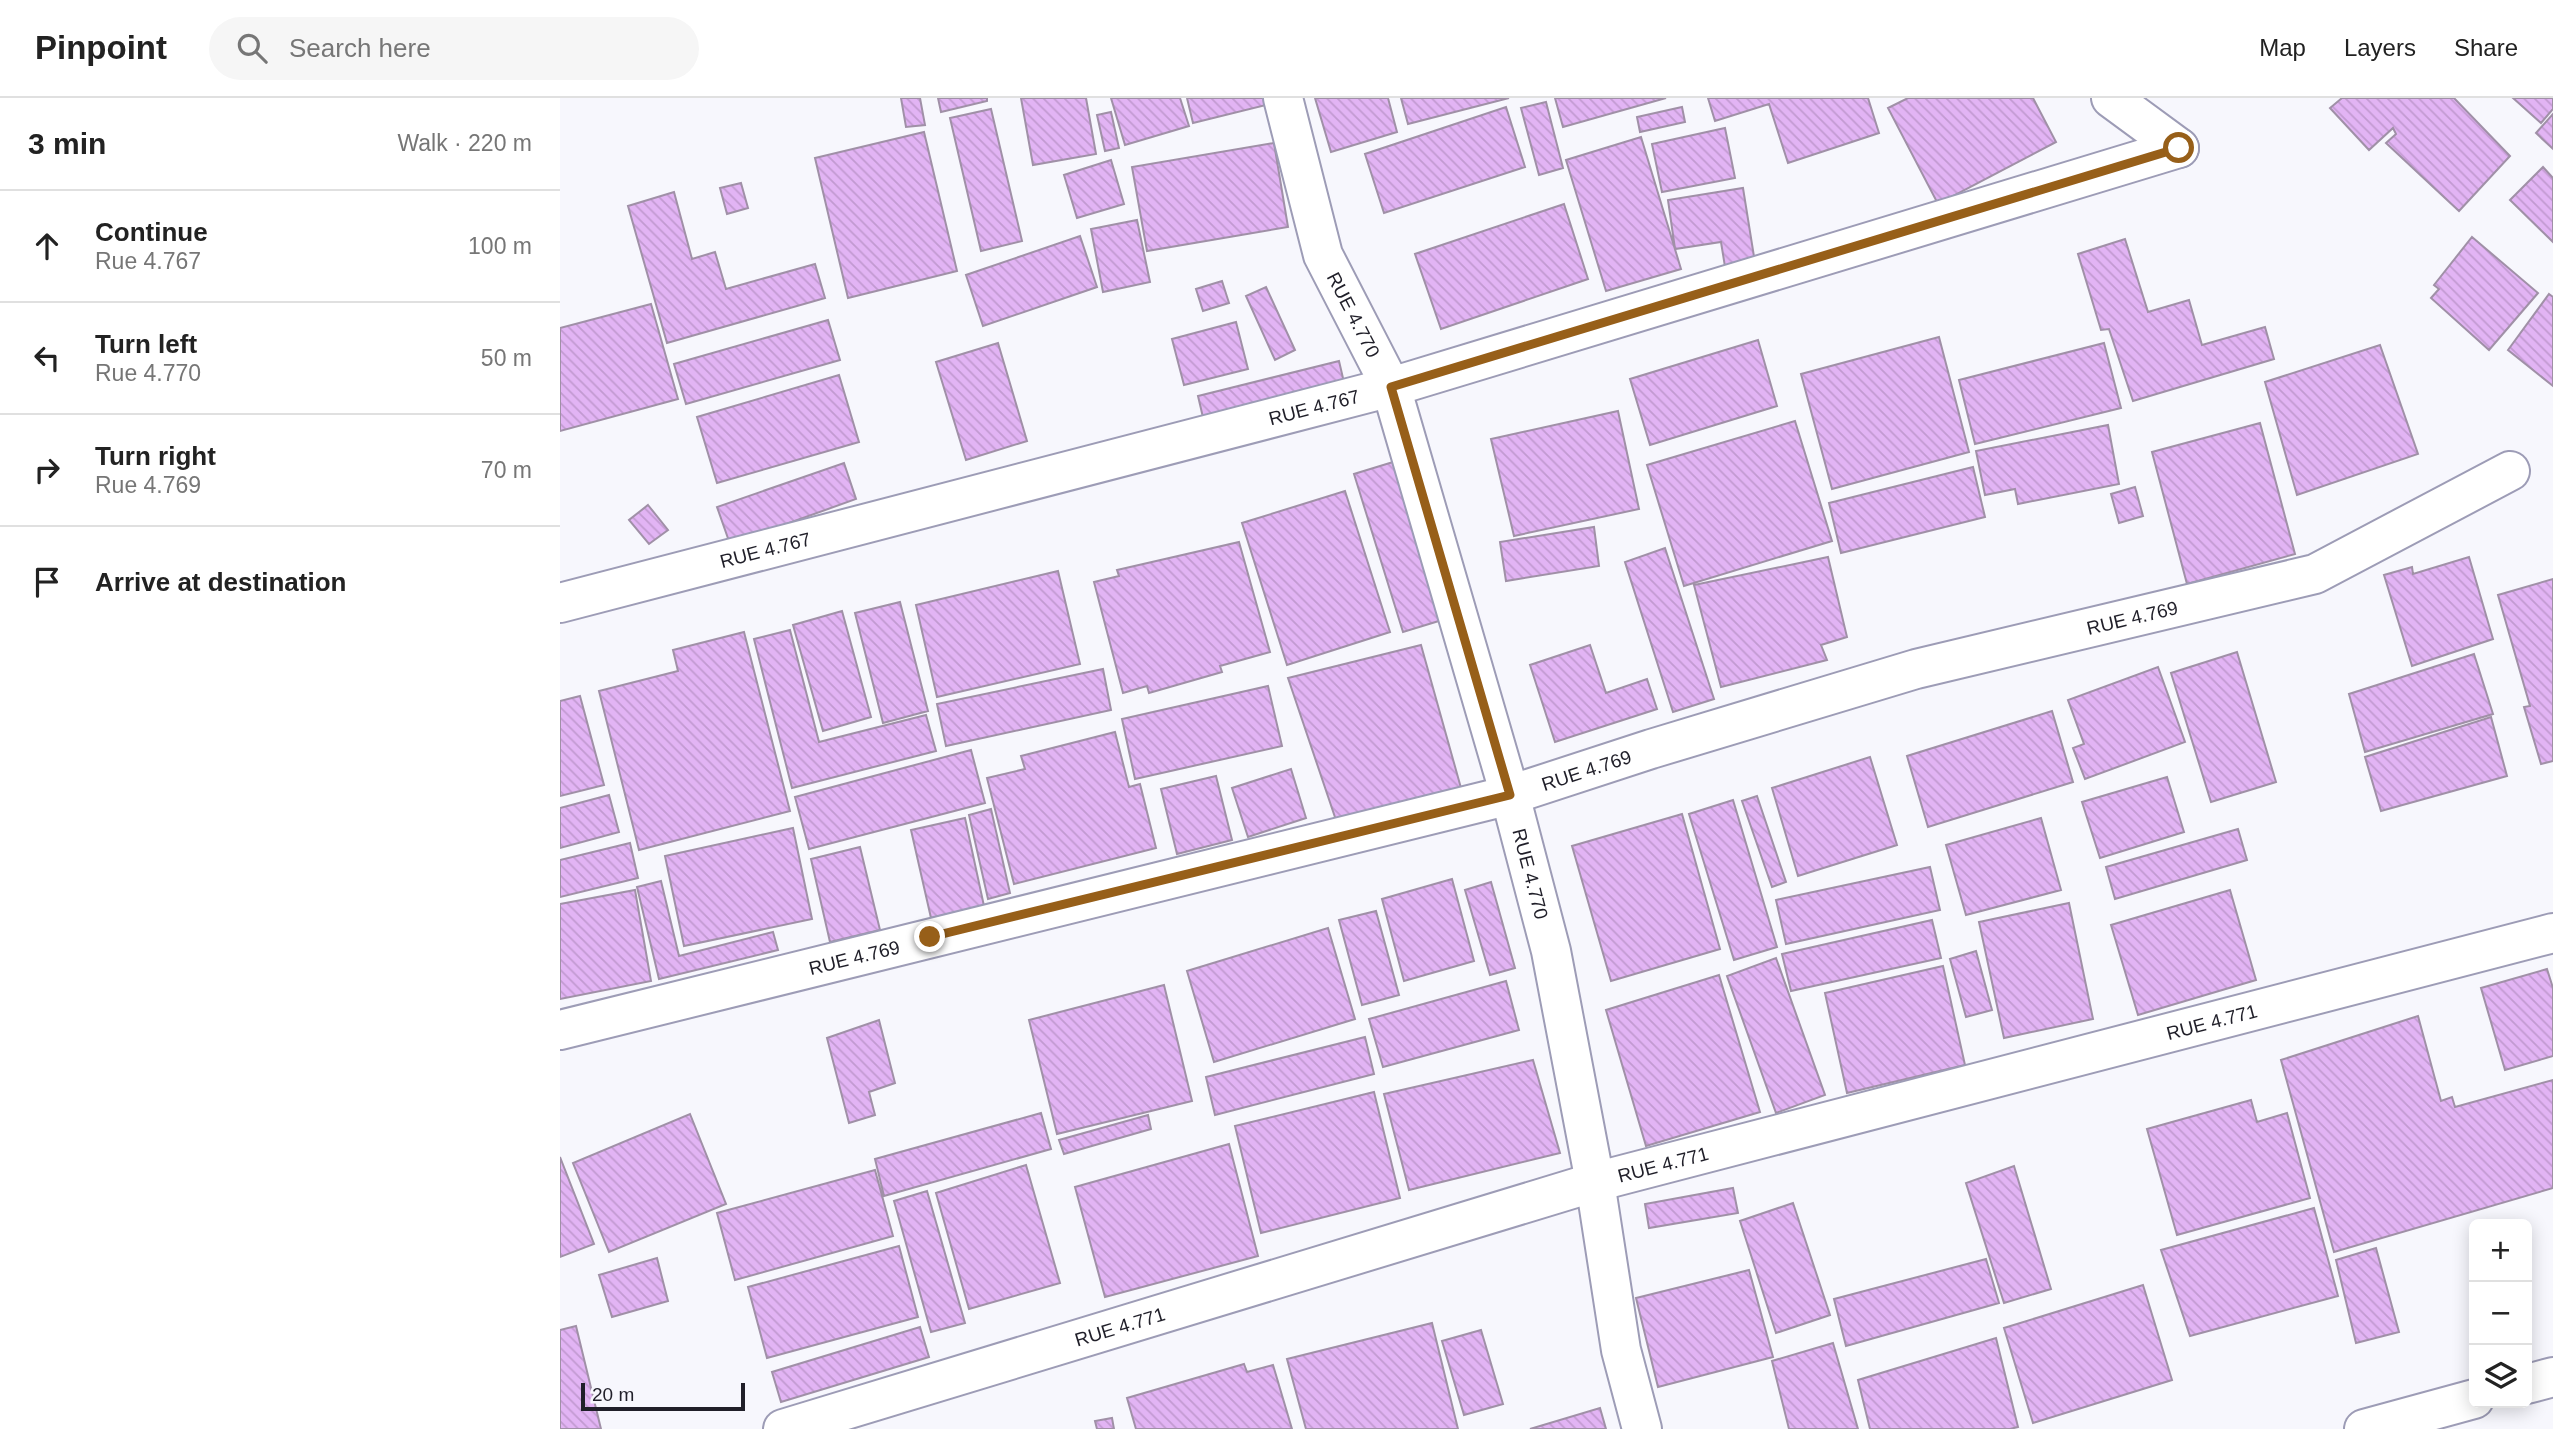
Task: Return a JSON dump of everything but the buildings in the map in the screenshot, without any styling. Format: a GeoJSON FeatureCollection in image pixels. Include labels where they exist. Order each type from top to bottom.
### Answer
{"type":"FeatureCollection","features":[{"type":"Feature","properties":{"kind":"street","name":"RUE 4.770"},"geometry":{"type":"LineString","coordinates":[[1283,98],[1323,255],[1391,387],[1510,795],[1551,951],[1595,1182],[1621,1350],[1642,1429]]}},
{"type":"Feature","properties":{"kind":"street","name":"RUE 4.767"},"geometry":{"type":"LineString","coordinates":[[560,603],[1391,387],[2179,148],[2111,98]]}},
{"type":"Feature","properties":{"kind":"street","name":"RUE 4.769"},"geometry":{"type":"LineString","coordinates":[[560,1030],[1510,795],[1651,749],[1916,669],[2315,574],[2510,471]]}},
{"type":"Feature","properties":{"kind":"street","name":"RUE 4.771"},"geometry":{"type":"LineString","coordinates":[[783,1429],[1595,1182],[2553,933]]}},
{"type":"Feature","properties":{"kind":"street"},"geometry":{"type":"LineString","coordinates":[[2532,1383],[2553,1377]]}},
{"type":"Feature","properties":{"kind":"street"},"geometry":{"type":"LineString","coordinates":[[2364,1429],[2469,1400]]}},
{"type":"Feature","properties":{"kind":"route"},"geometry":{"type":"LineString","coordinates":[[930,937],[1510,795],[1391,387],[2179,148]]}}]}
